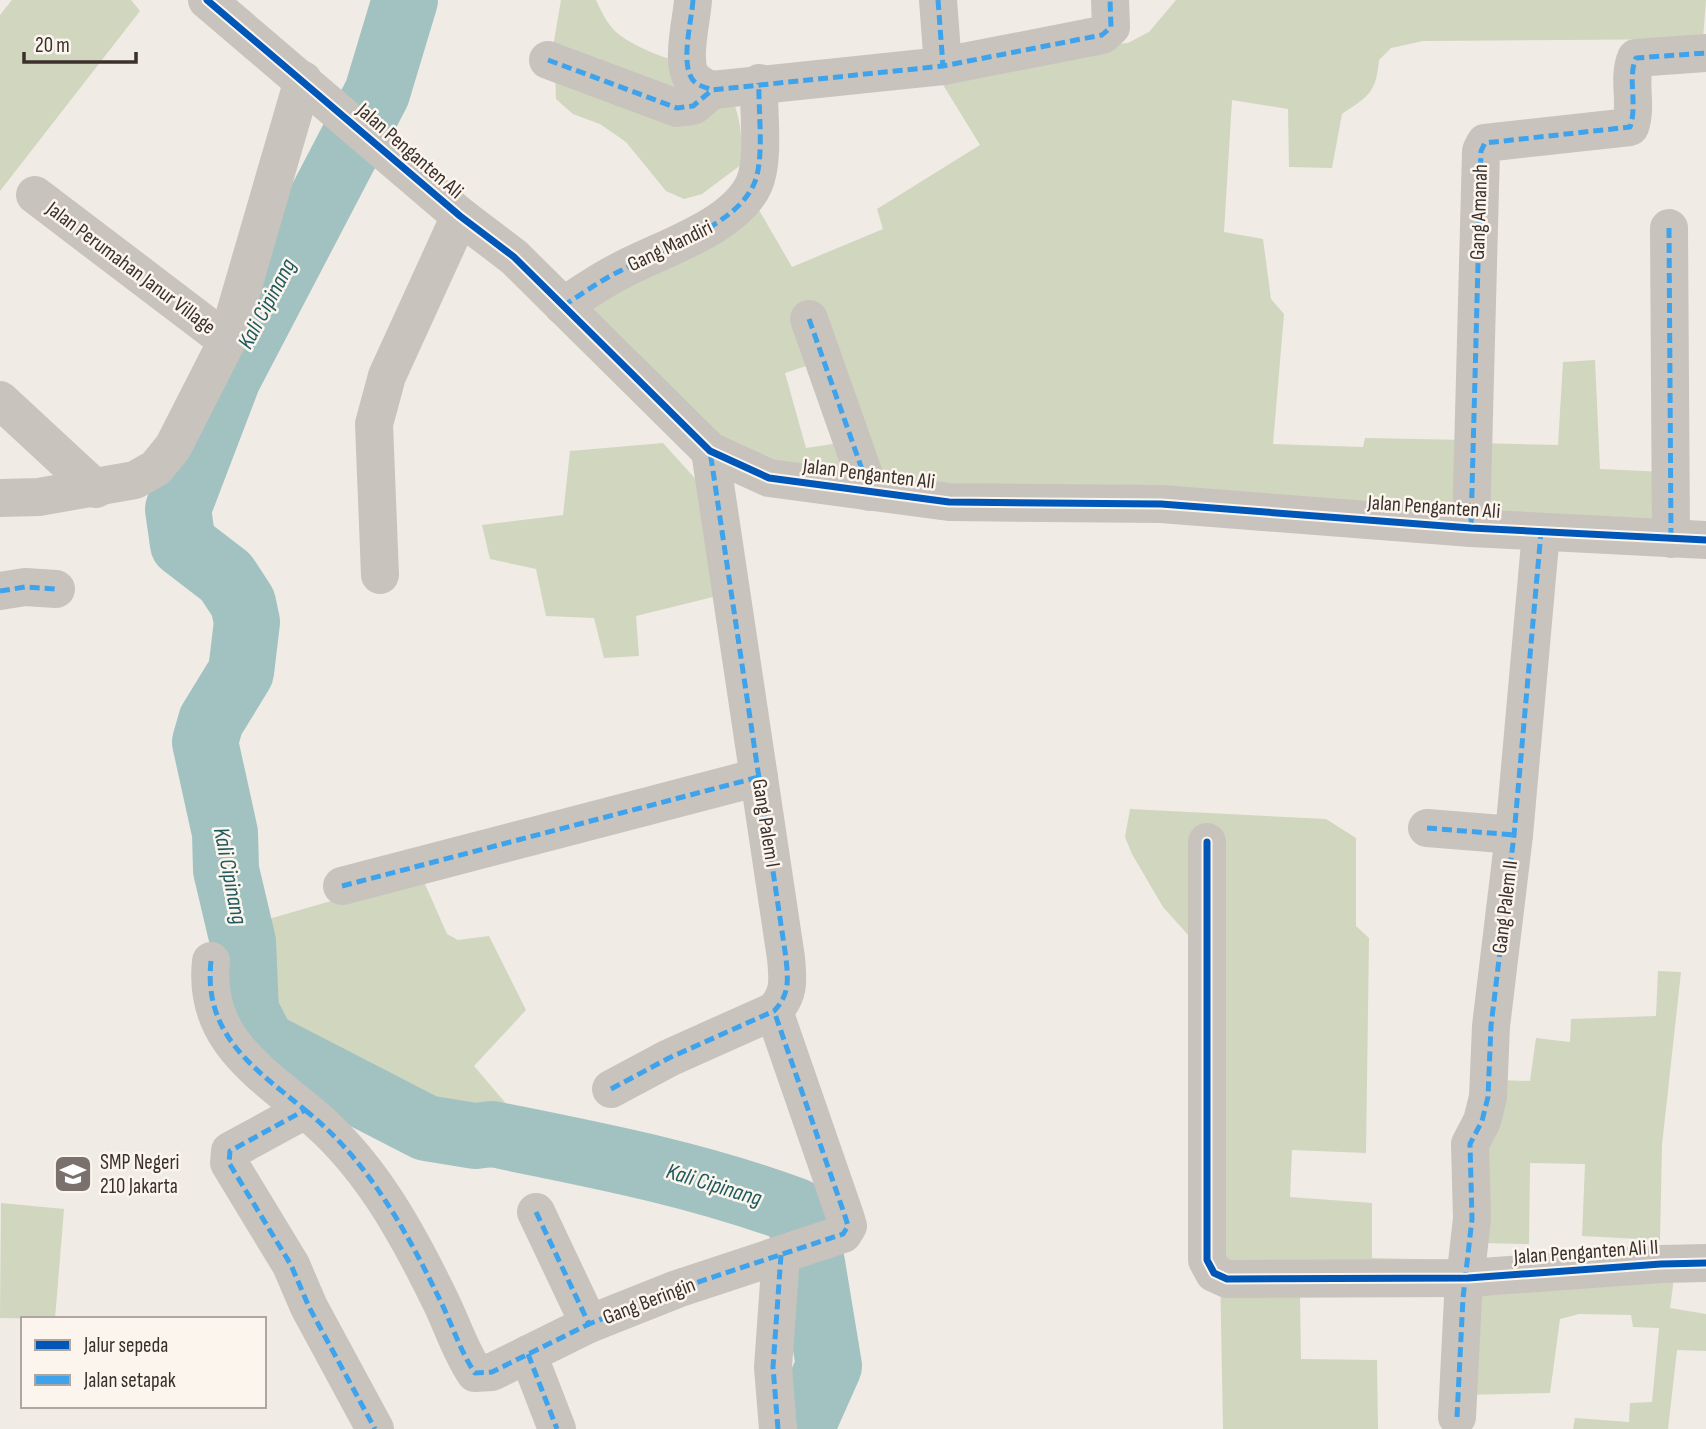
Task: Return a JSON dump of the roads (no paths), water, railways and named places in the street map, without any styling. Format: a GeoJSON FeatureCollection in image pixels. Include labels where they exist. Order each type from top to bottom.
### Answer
{"type":"FeatureCollection","features":[{"type":"Feature","properties":{"kind":"street","name":"Jalan Penganten Ali"},"geometry":{"type":"LineString","coordinates":[[206,0],[460,216],[514,257],[710,451],[769,478],[949,502],[1161,504],[1471,528],[1688,540]]}},
{"type":"Feature","properties":{"kind":"street"},"geometry":{"type":"LineString","coordinates":[[693,0],[686,56],[689,75],[695,83],[712,90],[759,83],[943,66],[1102,35],[1111,27],[1110,0]]}},
{"type":"Feature","properties":{"kind":"street"},"geometry":{"type":"LineString","coordinates":[[939,0],[943,66]]}},
{"type":"Feature","properties":{"kind":"street","name":"Gang Amanah"},"geometry":{"type":"LineString","coordinates":[[1471,528],[1481,151],[1485,143],[1630,127],[1635,103],[1632,68],[1636,58],[1706,53]]}},
{"type":"Feature","properties":{"kind":"street"},"geometry":{"type":"LineString","coordinates":[[548,60],[677,108],[693,106],[712,90]]}},
{"type":"Feature","properties":{"kind":"street","name":"Gang Mandiri"},"geometry":{"type":"LineString","coordinates":[[563,306],[618,271],[718,223],[741,202],[754,185],[758,169],[759,83]]}},
{"type":"Feature","properties":{"kind":"street","name":"Jalan Perumahan Janur Village"},"geometry":{"type":"LineString","coordinates":[[0,498],[39,497],[135,480],[156,468],[173,447],[227,341],[316,92]]}},
{"type":"Feature","properties":{"kind":"street","name":"Jalan Perumahan Janur Village"},"geometry":{"type":"LineString","coordinates":[[35,195],[227,341]]}},
{"type":"Feature","properties":{"kind":"street"},"geometry":{"type":"LineString","coordinates":[[380,575],[374,424],[387,376],[460,216]]}},
{"type":"Feature","properties":{"kind":"street"},"geometry":{"type":"LineString","coordinates":[[1669,228],[1688,540]]}},
{"type":"Feature","properties":{"kind":"street"},"geometry":{"type":"LineString","coordinates":[[809,319],[870,492]]}},
{"type":"Feature","properties":{"kind":"street"},"geometry":{"type":"LineString","coordinates":[[0,400],[96,489]]}},
{"type":"Feature","properties":{"kind":"street","name":"Gang Palem I"},"geometry":{"type":"LineString","coordinates":[[710,451],[788,979],[785,999],[774,1011]]}},
{"type":"Feature","properties":{"kind":"street","name":"Gang Palem II"},"geometry":{"type":"LineString","coordinates":[[1457,1417],[1463,1298],[1468,1278],[1472,1219],[1471,1144],[1482,1121],[1488,1097],[1491,1026],[1514,835],[1541,532]]}},
{"type":"Feature","properties":{"kind":"street"},"geometry":{"type":"LineString","coordinates":[[0,591],[25,587],[56,589]]}},
{"type":"Feature","properties":{"kind":"street"},"geometry":{"type":"LineString","coordinates":[[342,886],[759,778]]}},
{"type":"Feature","properties":{"kind":"street"},"geometry":{"type":"LineString","coordinates":[[1427,828],[1514,835]]}},
{"type":"Feature","properties":{"kind":"street","name":"Jalan Penganten Ali II"},"geometry":{"type":"LineString","coordinates":[[1207,842],[1207,1260],[1214,1273],[1227,1279],[1468,1278],[1706,1263]]}},
{"type":"Feature","properties":{"kind":"street"},"geometry":{"type":"LineString","coordinates":[[211,961],[210,998],[218,1021],[235,1049],[345,1145],[373,1182],[416,1252],[475,1373],[492,1372],[589,1324]]}},
{"type":"Feature","properties":{"kind":"street"},"geometry":{"type":"LineString","coordinates":[[611,1089],[669,1058],[774,1011]]}},
{"type":"Feature","properties":{"kind":"street","name":"Gang Beringin"},"geometry":{"type":"LineString","coordinates":[[536,1212],[589,1324],[677,1289],[843,1234],[848,1226],[774,1011]]}},
{"type":"Feature","properties":{"kind":"street"},"geometry":{"type":"LineString","coordinates":[[305,1110],[230,1152],[228,1157],[291,1265],[309,1307],[375,1429]]}},
{"type":"Feature","properties":{"kind":"street"},"geometry":{"type":"LineString","coordinates":[[778,1429],[773,1367],[795,1250]]}},
{"type":"Feature","properties":{"kind":"street"},"geometry":{"type":"LineString","coordinates":[[528,1354],[557,1429]]}},
{"type":"Feature","properties":{"kind":"waterway","name":"Kali Cipinang"},"geometry":{"type":"LineString","coordinates":[[405,0],[377,93],[228,378],[178,509],[183,544],[226,577],[243,603],[247,622],[241,672],[211,721],[205,742],[225,833],[226,870],[243,942],[246,1011],[263,1044],[426,1128],[475,1136],[492,1134],[608,1158],[721,1186],[796,1211],[812,1263],[829,1366],[801,1429]]}},
{"type":"Feature","properties":{"kind":"place","name":"SMP Negeri 210 Jakarta"},"geometry":{"type":"Point","coordinates":[73,1174]}}]}
